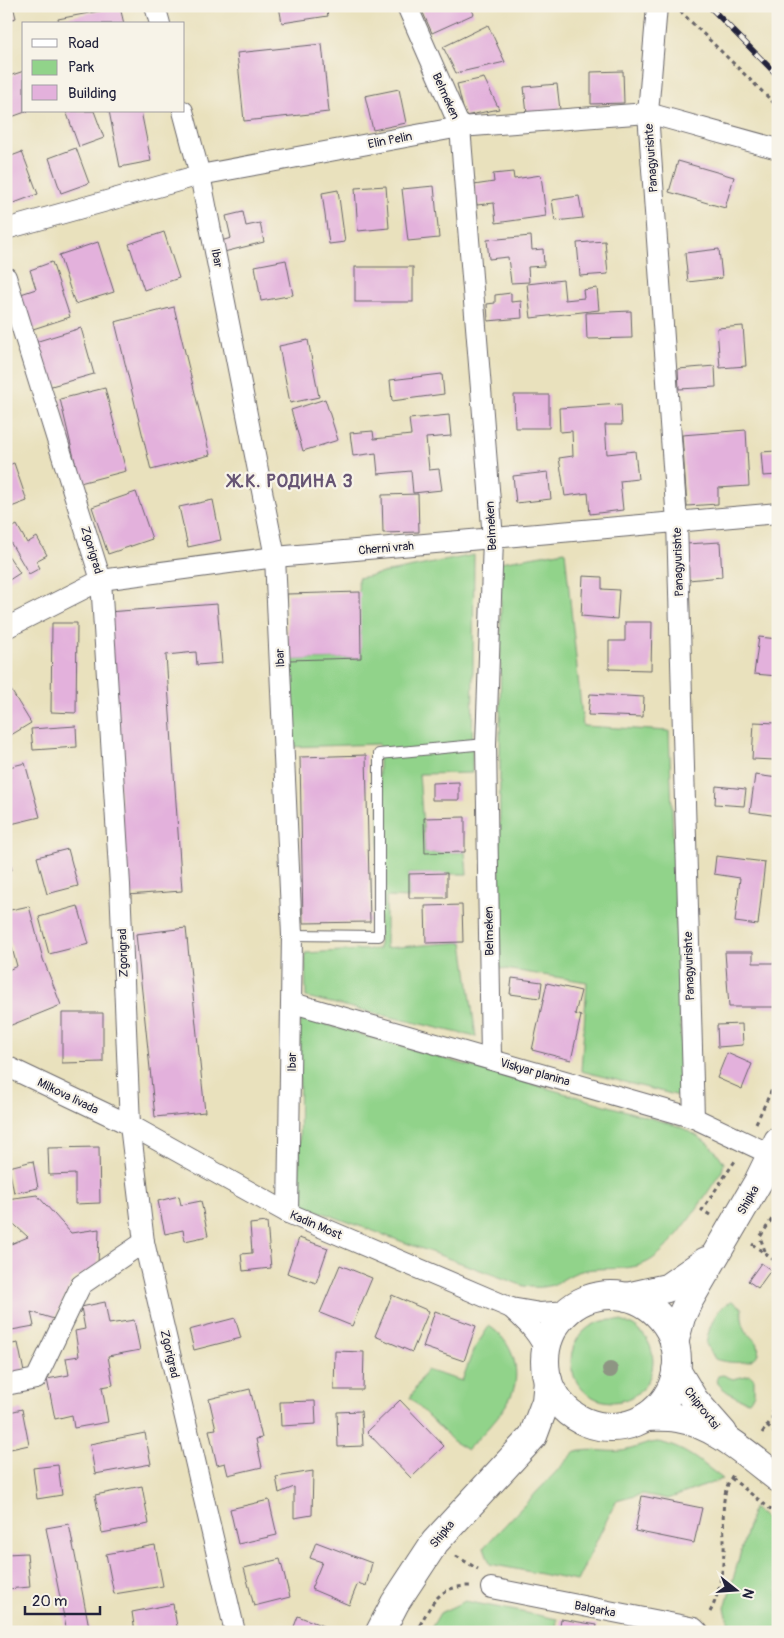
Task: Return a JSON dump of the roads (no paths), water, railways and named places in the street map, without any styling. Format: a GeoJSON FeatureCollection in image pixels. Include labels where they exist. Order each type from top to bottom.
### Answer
{"type":"FeatureCollection","features":[{"type":"Feature","properties":{"kind":"main road","name":"Shipka"},"geometry":{"type":"LineString","coordinates":[[522,1450],[568,1428],[627,1425],[646,1417],[659,1406],[669,1392],[676,1370],[674,1343],[681,1317],[713,1256],[742,1210],[775,1148]]}},
{"type":"Feature","properties":{"kind":"main road"},"geometry":{"type":"LineString","coordinates":[[742,1210],[769,1194],[778,1184]]}},
{"type":"Feature","properties":{"kind":"main road","name":"Shipka"},"geometry":{"type":"LineString","coordinates":[[380,1632],[395,1603],[434,1542],[488,1482],[522,1450],[533,1436],[542,1414],[548,1380],[546,1353],[551,1334],[569,1311],[596,1297],[627,1297],[667,1288],[713,1256]]}},
{"type":"Feature","properties":{"kind":"main road","name":"Shipka"},"geometry":{"type":"LineString","coordinates":[[627,1297],[648,1307],[656,1314],[664,1323],[674,1343]]}},
{"type":"Feature","properties":{"kind":"main road","name":"Chiprovtsi"},"geometry":{"type":"LineString","coordinates":[[676,1370],[694,1400],[740,1449]]}},
{"type":"Feature","properties":{"kind":"main road","name":"Shipka"},"geometry":{"type":"LineString","coordinates":[[548,1380],[562,1405],[573,1415],[599,1426]]}},
{"type":"Feature","properties":{"kind":"main road","name":"Chiprovtsi"},"geometry":{"type":"LineString","coordinates":[[646,1417],[678,1418],[707,1430],[740,1449],[778,1478]]}},
{"type":"Feature","properties":{"kind":"street"},"geometry":{"type":"LineString","coordinates":[[155,6],[159,22]]}},
{"type":"Feature","properties":{"kind":"street","name":"Belmeken"},"geometry":{"type":"LineString","coordinates":[[406,6],[460,127],[493,539],[486,744],[491,1059]]}},
{"type":"Feature","properties":{"kind":"street","name":"Panagyurishte"},"geometry":{"type":"LineString","coordinates":[[657,6],[648,113],[677,522],[694,1118]]}},
{"type":"Feature","properties":{"kind":"street","name":"Ibar"},"geometry":{"type":"LineString","coordinates":[[183,112],[200,175],[275,558],[292,935],[293,1003],[288,1213]]}},
{"type":"Feature","properties":{"kind":"street","name":"Elin Pelin"},"geometry":{"type":"LineString","coordinates":[[6,228],[200,175],[460,127],[648,113],[778,149]]}},
{"type":"Feature","properties":{"kind":"street","name":"Zgorigrad"},"geometry":{"type":"LineString","coordinates":[[6,277],[101,580],[120,885],[130,1125],[144,1242],[235,1632]]}},
{"type":"Feature","properties":{"kind":"street","name":"Cherni vrah"},"geometry":{"type":"LineString","coordinates":[[6,628],[101,580],[275,558],[778,513]]}},
{"type":"Feature","properties":{"kind":"street","name":"Viskyar planina"},"geometry":{"type":"LineString","coordinates":[[293,1003],[694,1118],[775,1148]]}},
{"type":"Feature","properties":{"kind":"street","name":"Milkova livada"},"geometry":{"type":"LineString","coordinates":[[6,1066],[130,1125]]}},
{"type":"Feature","properties":{"kind":"street","name":"Kadin Most"},"geometry":{"type":"LineString","coordinates":[[130,1125],[288,1213],[511,1308],[540,1314],[569,1311]]}},
{"type":"Feature","properties":{"kind":"street"},"geometry":{"type":"LineString","coordinates":[[6,1385],[36,1379],[81,1285],[144,1242]]}},
{"type":"Feature","properties":{"kind":"street","name":"Kadin Most"},"geometry":{"type":"LineString","coordinates":[[511,1308],[534,1329],[542,1340],[546,1353]]}},
{"type":"Feature","properties":{"kind":"street","name":"Balgarka"},"geometry":{"type":"LineString","coordinates":[[491,1588],[696,1630]]}},
{"type":"Feature","properties":{"kind":"lane"},"geometry":{"type":"LineString","coordinates":[[292,935],[379,936],[379,754],[486,744]]}},
{"type":"Feature","properties":{"kind":"railway"},"geometry":{"type":"LineString","coordinates":[[709,6],[778,76]]}},
{"type":"Feature","properties":{"kind":"district","name":"Ж.К. РОДИНА 3"},"geometry":{"type":"Point","coordinates":[291,481]}}]}
